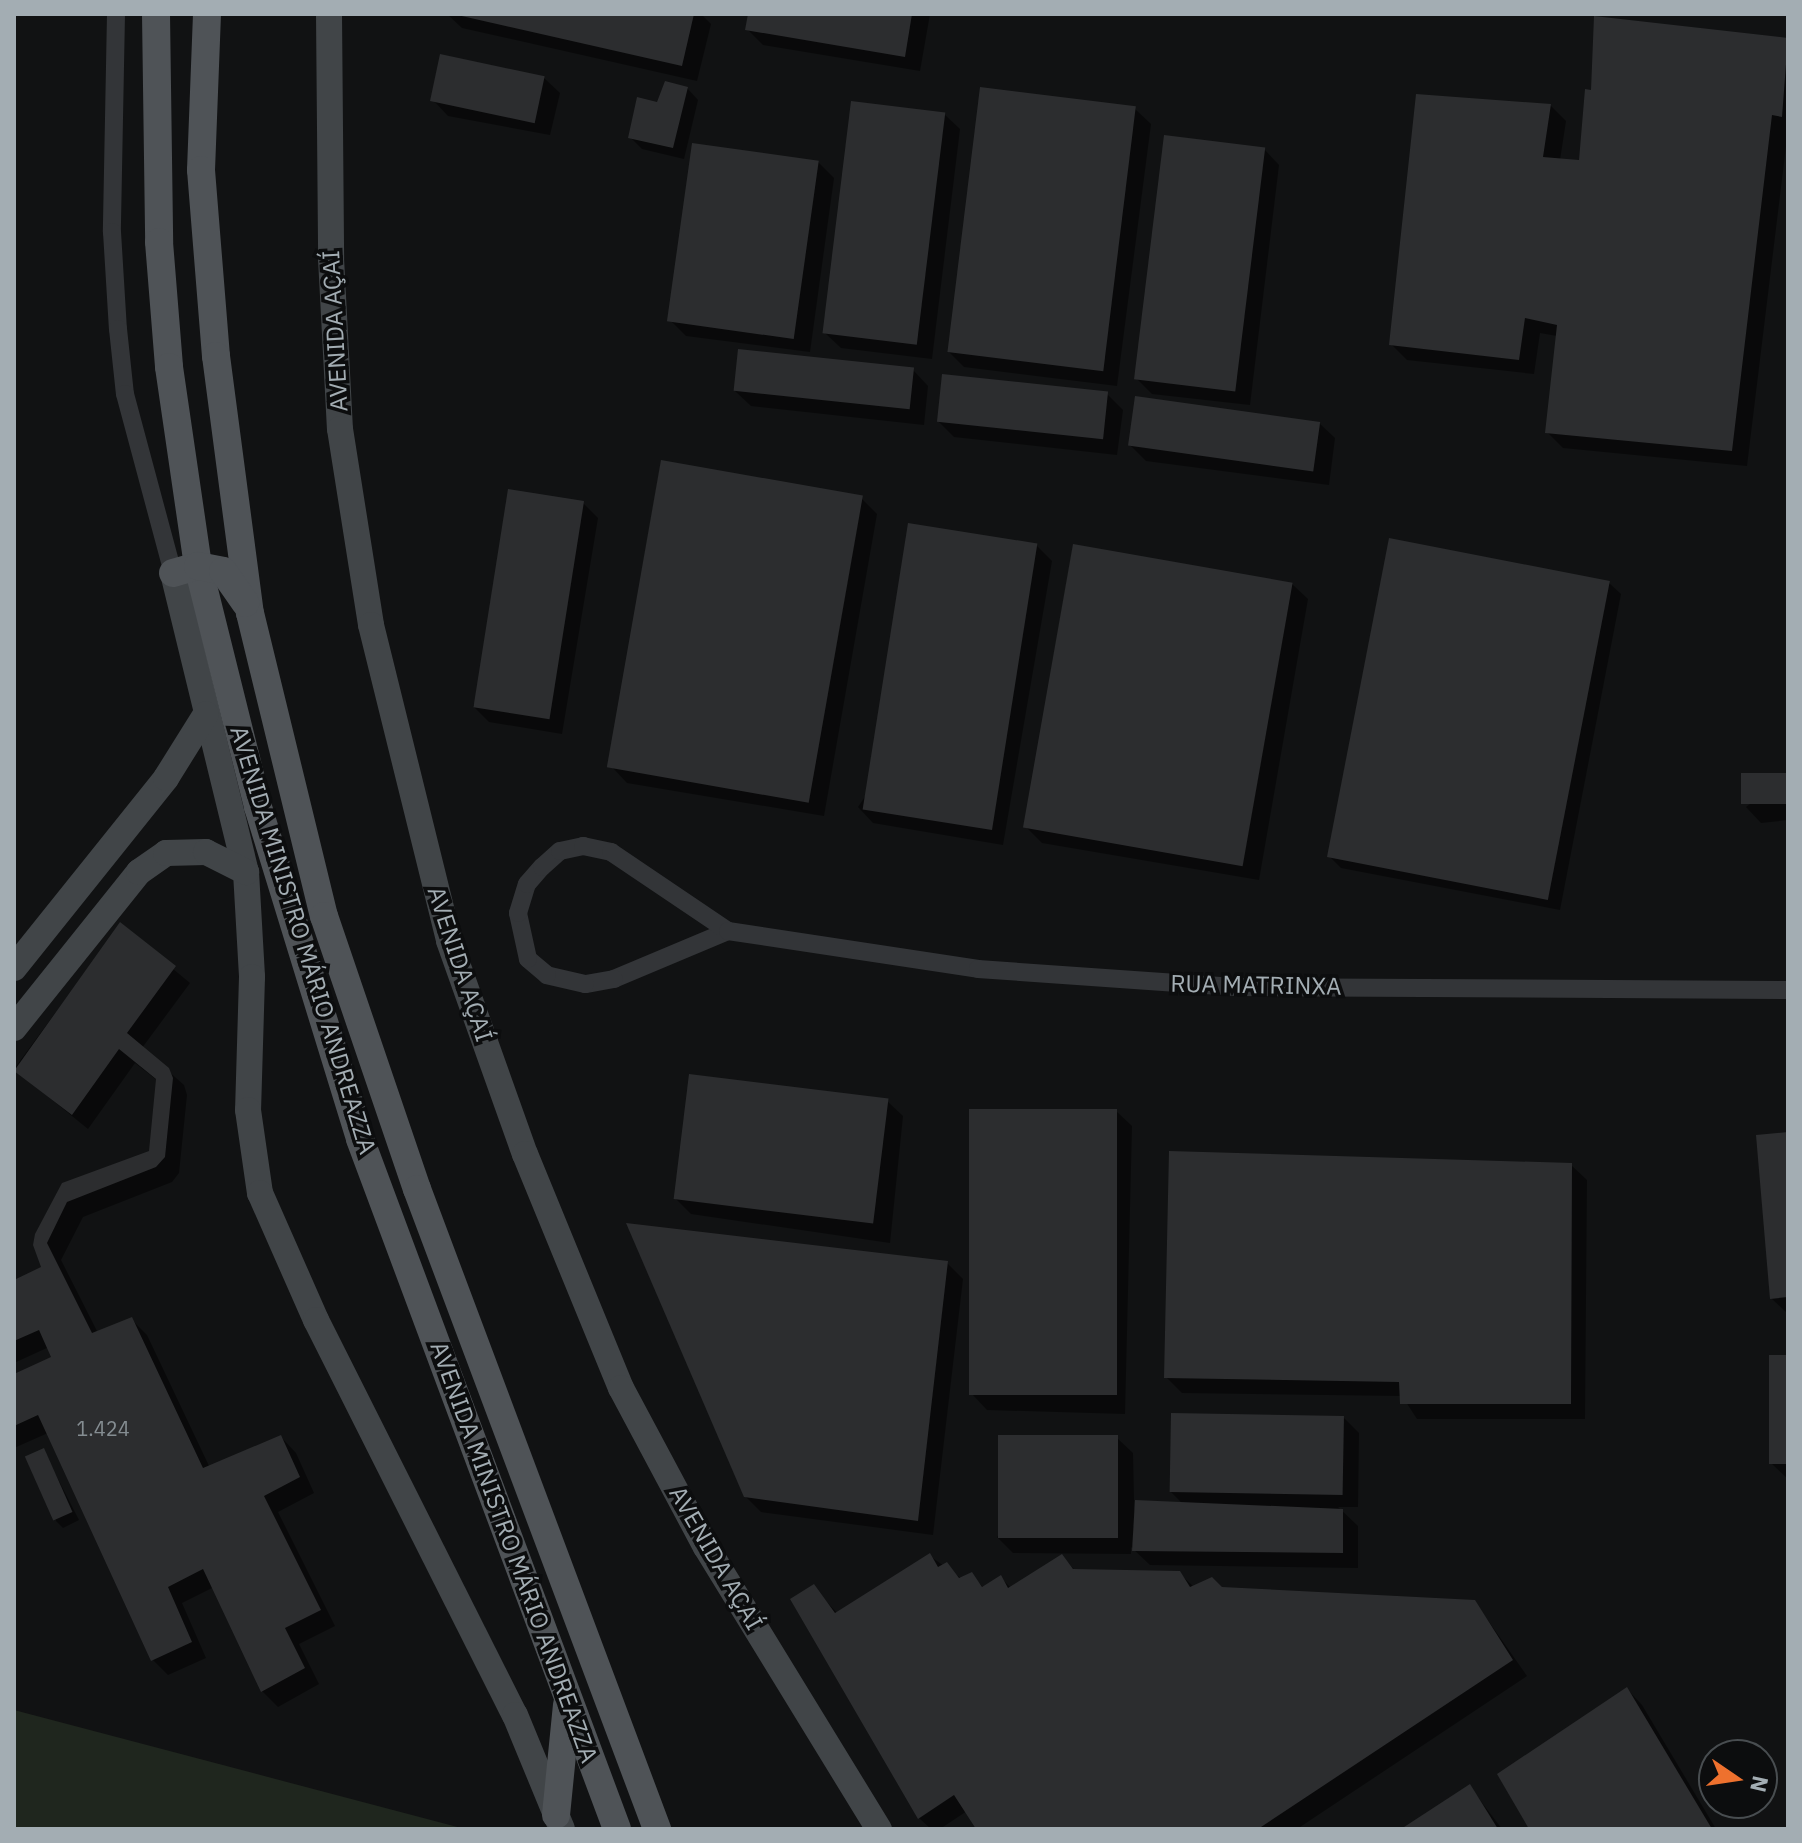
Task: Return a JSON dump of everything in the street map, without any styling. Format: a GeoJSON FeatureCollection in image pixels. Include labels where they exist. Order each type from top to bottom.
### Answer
{"type":"FeatureCollection","features":[{"type":"Feature","properties":{"kind":"main road","name":"AVENIDA MINISTRO MÁRIO ANDREAZZA"},"geometry":{"type":"LineString","coordinates":[[156,14],[160,257],[186,570],[360,1139],[617,1829]]}},
{"type":"Feature","properties":{"kind":"main road","name":"AVENIDA MINISTRO MÁRIO ANDREAZZA"},"geometry":{"type":"LineString","coordinates":[[207,14],[201,170],[216,356],[250,613],[324,916],[417,1189],[657,1829]]}},
{"type":"Feature","properties":{"kind":"main road"},"geometry":{"type":"LineString","coordinates":[[186,570],[223,571],[250,613]]}},
{"type":"Feature","properties":{"kind":"main road"},"geometry":{"type":"LineString","coordinates":[[559,1822],[568,1696]]}},
{"type":"Feature","properties":{"kind":"street"},"geometry":{"type":"LineString","coordinates":[[116,14],[112,232],[125,394],[186,570]]}},
{"type":"Feature","properties":{"kind":"street","name":"AVENIDA AÇAÍ"},"geometry":{"type":"LineString","coordinates":[[329,14],[331,258],[340,429],[371,625],[449,941],[525,1154],[621,1388],[706,1547],[879,1829]]}},
{"type":"Feature","properties":{"kind":"street","name":"AVENIDA MINISTRO MÁRIO ANDREAZZA"},"geometry":{"type":"LineString","coordinates":[[186,570],[206,714],[246,872],[252,977],[248,1110],[260,1193],[316,1320],[515,1715],[559,1822]]}},
{"type":"Feature","properties":{"kind":"street"},"geometry":{"type":"LineString","coordinates":[[14,968],[166,778],[206,714]]}},
{"type":"Feature","properties":{"kind":"street"},"geometry":{"type":"LineString","coordinates":[[115,841],[139,872]]}},
{"type":"Feature","properties":{"kind":"street","name":"RUA MATRINXA"},"geometry":{"type":"LineString","coordinates":[[728,931],[614,979],[585,984],[547,975],[528,959],[518,913],[527,884],[542,867],[560,851],[583,846],[611,852],[728,931],[978,969],[1219,986],[1788,990]]}},
{"type":"Feature","properties":{"kind":"street"},"geometry":{"type":"LineString","coordinates":[[14,1028],[139,872],[166,853],[183,849],[206,852],[246,872]]}},
{"type":"Feature","properties":{"kind":"shaded area"},"geometry":{"type":"Polygon","coordinates":[[[14,1710],[465,1829],[14,1829],[14,1710]]]}},
{"type":"Feature","properties":{"kind":"building"},"geometry":{"type":"Polygon","coordinates":[[[453,14],[694,14],[682,66],[453,14]]]}},
{"type":"Feature","properties":{"kind":"building"},"geometry":{"type":"Polygon","coordinates":[[[748,14],[912,14],[905,57],[745,30],[748,14]]]}},
{"type":"Feature","properties":{"kind":"building"},"geometry":{"type":"Polygon","coordinates":[[[1594,16],[1788,38],[1782,117],[1772,115],[1732,451],[1545,433],[1557,325],[1525,318],[1519,360],[1389,345],[1416,94],[1551,104],[1543,157],[1579,160],[1585,89],[1591,90],[1594,16]]]}},
{"type":"Feature","properties":{"kind":"building"},"geometry":{"type":"Polygon","coordinates":[[[440,54],[545,76],[535,123],[430,101],[440,54]]]}},
{"type":"Feature","properties":{"kind":"building"},"geometry":{"type":"Polygon","coordinates":[[[665,81],[688,87],[673,148],[628,138],[637,97],[657,102],[665,81]]]}},
{"type":"Feature","properties":{"kind":"building"},"geometry":{"type":"Polygon","coordinates":[[[980,87],[1136,106],[1103,371],[947,352],[980,87]]]}},
{"type":"Feature","properties":{"kind":"building"},"geometry":{"type":"Polygon","coordinates":[[[851,101],[945,113],[917,345],[822,333],[851,101]]]}},
{"type":"Feature","properties":{"kind":"building"},"geometry":{"type":"Polygon","coordinates":[[[1164,135],[1265,147],[1235,392],[1134,379],[1164,135]]]}},
{"type":"Feature","properties":{"kind":"building"},"geometry":{"type":"Polygon","coordinates":[[[692,143],[819,161],[794,339],[667,321],[692,143]]]}},
{"type":"Feature","properties":{"kind":"building"},"geometry":{"type":"Polygon","coordinates":[[[738,349],[914,368],[910,409],[734,391],[738,349]]]}},
{"type":"Feature","properties":{"kind":"building"},"geometry":{"type":"Polygon","coordinates":[[[942,374],[1108,391],[1103,439],[937,422],[942,374]]]}},
{"type":"Feature","properties":{"kind":"building"},"geometry":{"type":"Polygon","coordinates":[[[1135,396],[1320,422],[1313,472],[1128,446],[1135,396]]]}},
{"type":"Feature","properties":{"kind":"building"},"geometry":{"type":"Polygon","coordinates":[[[661,460],[863,496],[809,803],[607,767],[661,460]]]}},
{"type":"Feature","properties":{"kind":"building"},"geometry":{"type":"Polygon","coordinates":[[[508,489],[584,501],[549,719],[473,707],[508,489]]]}},
{"type":"Feature","properties":{"kind":"building"},"geometry":{"type":"Polygon","coordinates":[[[908,523],[1037,543],[992,830],[863,809],[908,523]]]}},
{"type":"Feature","properties":{"kind":"building"},"geometry":{"type":"Polygon","coordinates":[[[1389,538],[1610,581],[1548,900],[1327,857],[1389,538]]]}},
{"type":"Feature","properties":{"kind":"building"},"geometry":{"type":"Polygon","coordinates":[[[1073,544],[1293,583],[1243,866],[1023,828],[1073,544]]]}},
{"type":"Feature","properties":{"kind":"building"},"geometry":{"type":"Polygon","coordinates":[[[1741,773],[1788,773],[1788,804],[1741,804],[1741,773]]]}},
{"type":"Feature","properties":{"kind":"building"},"geometry":{"type":"Polygon","coordinates":[[[120,922],[176,966],[127,1033],[169,1068],[173,1078],[165,1157],[156,1167],[67,1202],[47,1243],[92,1333],[132,1317],[203,1468],[281,1435],[300,1477],[264,1496],[321,1610],[285,1628],[305,1668],[261,1692],[203,1569],[168,1587],[192,1642],[151,1661],[38,1415],[14,1426],[14,1374],[51,1357],[39,1330],[14,1341],[14,1280],[41,1267],[33,1245],[35,1234],[62,1183],[149,1151],[156,1079],[119,1049],[72,1115],[14,1071],[120,922]]]}},
{"type":"Feature","properties":{"kind":"building"},"geometry":{"type":"Polygon","coordinates":[[[689,1074],[889,1098],[873,1224],[674,1199],[689,1074]]]}},
{"type":"Feature","properties":{"kind":"building"},"geometry":{"type":"Polygon","coordinates":[[[969,1109],[1117,1109],[1117,1395],[969,1395],[969,1109]]]}},
{"type":"Feature","properties":{"kind":"building"},"geometry":{"type":"Polygon","coordinates":[[[1788,1132],[1788,1297],[1770,1299],[1756,1135],[1788,1132]]]}},
{"type":"Feature","properties":{"kind":"building"},"geometry":{"type":"Polygon","coordinates":[[[1169,1151],[1572,1163],[1571,1404],[1400,1404],[1399,1382],[1164,1378],[1169,1151]]]}},
{"type":"Feature","properties":{"kind":"building"},"geometry":{"type":"Polygon","coordinates":[[[626,1223],[948,1261],[918,1521],[744,1497],[626,1223]]]}},
{"type":"Feature","properties":{"kind":"building"},"geometry":{"type":"Polygon","coordinates":[[[1769,1355],[1788,1355],[1788,1464],[1769,1464],[1769,1355]]]}},
{"type":"Feature","properties":{"kind":"building"},"geometry":{"type":"Polygon","coordinates":[[[1171,1413],[1344,1416],[1343,1495],[1170,1492],[1171,1413]]]}},
{"type":"Feature","properties":{"kind":"building"},"geometry":{"type":"Polygon","coordinates":[[[998,1435],[1118,1435],[1118,1538],[998,1538],[998,1435]]]}},
{"type":"Feature","properties":{"kind":"building"},"geometry":{"type":"Polygon","coordinates":[[[44,1448],[72,1512],[53,1520],[25,1457],[44,1448]]]}},
{"type":"Feature","properties":{"kind":"building"},"geometry":{"type":"Polygon","coordinates":[[[1135,1500],[1343,1509],[1343,1553],[1132,1551],[1135,1500]]]}},
{"type":"Feature","properties":{"kind":"building"},"geometry":{"type":"Polygon","coordinates":[[[930,1553],[938,1567],[947,1562],[959,1578],[972,1572],[982,1587],[1001,1575],[1008,1588],[1062,1554],[1073,1569],[1180,1571],[1190,1587],[1212,1577],[1222,1587],[1475,1600],[1513,1660],[1258,1829],[976,1829],[954,1795],[918,1819],[790,1599],[814,1584],[835,1613],[930,1553]]]}},
{"type":"Feature","properties":{"kind":"building"},"geometry":{"type":"Polygon","coordinates":[[[1627,1687],[1698,1806],[1698,1819],[1706,1819],[1712,1829],[1529,1829],[1497,1774],[1627,1687]]]}},
{"type":"Feature","properties":{"kind":"building"},"geometry":{"type":"Polygon","coordinates":[[[1470,1784],[1498,1829],[1401,1829],[1470,1784]]]}}]}
